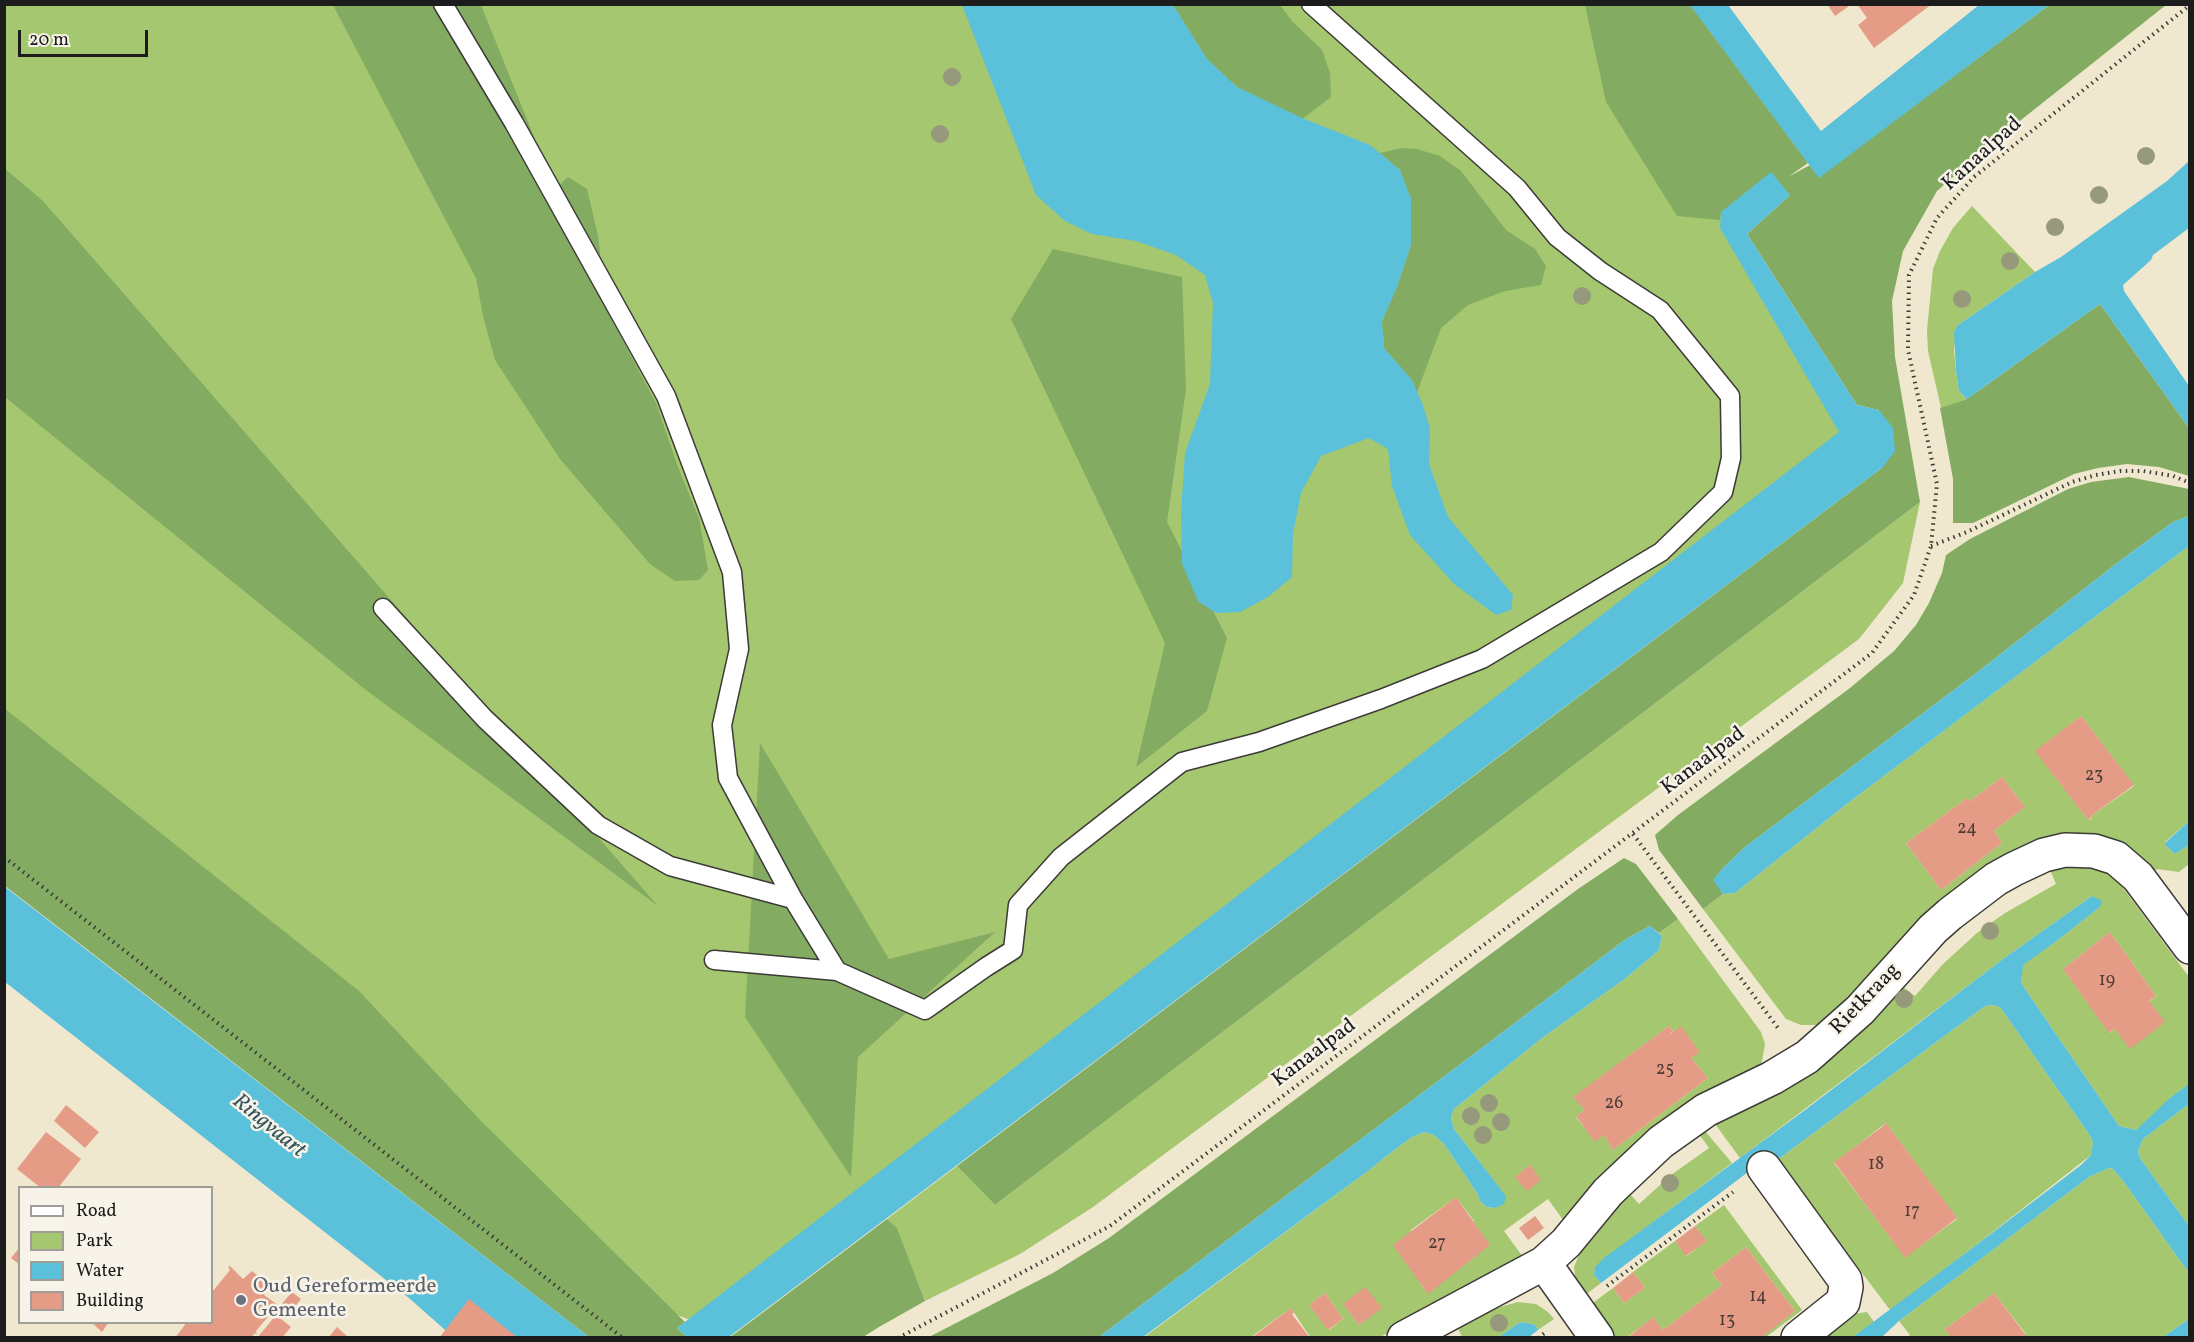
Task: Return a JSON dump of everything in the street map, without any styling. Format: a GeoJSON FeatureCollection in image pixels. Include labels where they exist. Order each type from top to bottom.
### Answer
{"type":"FeatureCollection","features":[{"type":"Feature","properties":{"kind":"street","name":"Rietkraag"},"geometry":{"type":"LineString","coordinates":[[1404,1338],[1544,1263],[1566,1243],[1608,1192],[1661,1142],[1706,1110],[1773,1078],[1802,1060],[1843,1027],[1874,996],[1933,929],[1968,899],[2014,869],[2055,852],[2074,849],[2094,850],[2116,858],[2138,877],[2190,947]]}},
{"type":"Feature","properties":{"kind":"street"},"geometry":{"type":"LineString","coordinates":[[1753,1177],[1845,1280],[1843,1302],[1798,1338]]}},
{"type":"Feature","properties":{"kind":"street"},"geometry":{"type":"LineString","coordinates":[[1544,1263],[1596,1338]]}},
{"type":"Feature","properties":{"kind":"lane"},"geometry":{"type":"LineString","coordinates":[[443,4],[514,123],[666,396],[732,572],[739,649],[722,725],[728,778],[793,899],[837,971]]}},
{"type":"Feature","properties":{"kind":"lane"},"geometry":{"type":"LineString","coordinates":[[714,960],[837,971],[925,1010],[1013,950],[1018,905],[1061,857],[1182,762],[1259,742],[1381,699],[1482,659],[1661,552],[1724,492],[1731,458],[1730,396],[1660,310],[1600,271],[1557,237],[1517,188],[1311,4]]}},
{"type":"Feature","properties":{"kind":"lane"},"geometry":{"type":"LineString","coordinates":[[383,608],[485,719],[598,825],[670,866],[793,899]]}},
{"type":"Feature","properties":{"kind":"path","name":"Kanaalpad"},"geometry":{"type":"LineString","coordinates":[[898,1338],[1110,1226],[1872,653],[1914,595],[1931,546],[1937,484],[1908,350],[1909,275],[1937,218],[1974,177],[2190,5]]}},
{"type":"Feature","properties":{"kind":"path"},"geometry":{"type":"LineString","coordinates":[[1931,546],[1967,532],[2072,482],[2096,475],[2120,471],[2143,471],[2172,476],[2190,483]]}},
{"type":"Feature","properties":{"kind":"path"},"geometry":{"type":"LineString","coordinates":[[1633,834],[1802,1060]]}},
{"type":"Feature","properties":{"kind":"path"},"geometry":{"type":"LineString","coordinates":[[4,857],[623,1338]]}},
{"type":"Feature","properties":{"kind":"path"},"geometry":{"type":"LineString","coordinates":[[1538,1338],[1753,1177]]}},
{"type":"Feature","properties":{"kind":"green space"},"geometry":{"type":"Polygon","coordinates":[[[4,5],[1710,5],[1818,153],[1732,222],[1859,439],[703,1325],[488,1242],[5,860],[4,5]]]}},
{"type":"Feature","properties":{"kind":"green space"},"geometry":{"type":"Polygon","coordinates":[[[333,5],[481,5],[555,189],[568,177],[587,189],[598,236],[607,311],[656,403],[678,467],[699,518],[708,570],[699,580],[675,581],[650,564],[560,459],[495,360],[476,278],[333,5]]]}},
{"type":"Feature","properties":{"kind":"green space"},"geometry":{"type":"Polygon","coordinates":[[[1173,5],[1280,5],[1292,21],[1322,50],[1330,73],[1331,97],[1302,119],[1237,87],[1207,59],[1173,5]]]}},
{"type":"Feature","properties":{"kind":"green space"},"geometry":{"type":"Polygon","coordinates":[[[1585,5],[1690,5],[1808,163],[1788,177],[1810,165],[1819,177],[2049,5],[2166,5],[1992,143],[1937,191],[1903,251],[1892,301],[1895,357],[1920,502],[995,1205],[957,1166],[1883,467],[1879,410],[1857,405],[1747,234],[1790,195],[1721,212],[1720,220],[1677,216],[1606,102],[1585,5]]]}},
{"type":"Feature","properties":{"kind":"green space"},"geometry":{"type":"Polygon","coordinates":[[[1402,148],[1417,149],[1440,156],[1461,171],[1506,230],[1535,249],[1546,266],[1541,285],[1505,291],[1468,305],[1441,328],[1416,395],[1412,380],[1384,348],[1382,321],[1397,287],[1411,245],[1411,199],[1400,170],[1380,153],[1402,148]]]}},
{"type":"Feature","properties":{"kind":"green space"},"geometry":{"type":"Polygon","coordinates":[[[4,168],[43,201],[658,906],[366,690],[5,397],[4,168]]]}},
{"type":"Feature","properties":{"kind":"green space"},"geometry":{"type":"Polygon","coordinates":[[[1972,206],[2035,272],[1958,325],[1954,349],[1956,371],[1959,391],[1967,399],[1941,408],[1928,351],[1927,330],[1933,269],[1953,228],[1972,206]]]}},
{"type":"Feature","properties":{"kind":"green space"},"geometry":{"type":"Polygon","coordinates":[[[1053,249],[1182,277],[1186,389],[1167,522],[1227,638],[1207,711],[1136,767],[1165,643],[1011,319],[1053,249]]]}},
{"type":"Feature","properties":{"kind":"green space"},"geometry":{"type":"Polygon","coordinates":[[[2100,304],[2189,428],[2189,476],[2159,467],[2127,464],[2098,468],[2074,474],[1973,523],[1953,523],[1953,479],[1940,408],[1967,399],[2100,304]]]}},
{"type":"Feature","properties":{"kind":"green space"},"geometry":{"type":"Polygon","coordinates":[[[2129,477],[2189,489],[2189,516],[2173,522],[2121,560],[1975,674],[1745,847],[1714,880],[1723,894],[1703,909],[1659,850],[1655,835],[1678,815],[1850,688],[1894,651],[1916,625],[1929,603],[1942,573],[1946,555],[1970,539],[2068,489],[2091,482],[2129,477]]]}},
{"type":"Feature","properties":{"kind":"green space"},"geometry":{"type":"Polygon","coordinates":[[[1920,502],[1903,583],[1859,639],[1093,1207],[1020,1254],[925,1301],[897,1229],[887,1219],[957,1166],[995,1205],[1920,502]]]}},
{"type":"Feature","properties":{"kind":"green space"},"geometry":{"type":"Polygon","coordinates":[[[2189,546],[2189,821],[2165,842],[2165,845],[2175,854],[2189,845],[2189,864],[2179,872],[2157,869],[2152,873],[2090,834],[2064,835],[1928,913],[1894,947],[1865,983],[1820,1025],[1801,1025],[1786,1019],[1703,909],[1723,894],[1735,893],[1848,803],[2189,546]],[[2081,716],[2036,751],[2088,820],[2134,786],[2081,716]],[[2002,777],[1970,801],[1967,798],[1906,843],[1941,890],[2002,843],[1994,831],[2025,807],[2002,777]]]}},
{"type":"Feature","properties":{"kind":"green space"},"geometry":{"type":"Polygon","coordinates":[[[4,708],[359,991],[481,1121],[685,1322],[677,1328],[687,1337],[589,1337],[5,886],[4,708]]]}},
{"type":"Feature","properties":{"kind":"green space"},"geometry":{"type":"Polygon","coordinates":[[[760,743],[889,959],[995,932],[858,1057],[851,1177],[745,1017],[760,743]]]}},
{"type":"Feature","properties":{"kind":"green space"},"geometry":{"type":"Polygon","coordinates":[[[1624,858],[1636,864],[1678,919],[1659,933],[1650,926],[1626,939],[1099,1337],[927,1338],[1053,1273],[1109,1238],[1578,889],[1624,858]]]}},
{"type":"Feature","properties":{"kind":"green space"},"geometry":{"type":"Polygon","coordinates":[[[2089,865],[2107,871],[2115,877],[2189,977],[2189,1084],[2171,1097],[2144,1125],[2136,1130],[2119,1126],[2021,983],[2022,965],[2100,907],[2092,896],[2003,959],[1740,1158],[1715,1124],[1802,1080],[1854,1039],[1902,986],[1915,996],[1943,964],[1977,933],[2005,913],[2056,884],[2050,870],[2059,866],[2089,865]],[[2110,932],[2063,969],[2110,1033],[2156,996],[2110,932]]]}},
{"type":"Feature","properties":{"kind":"green space"},"geometry":{"type":"Polygon","coordinates":[[[1678,919],[1761,1032],[1765,1044],[1762,1061],[1759,1067],[1652,1130],[1599,1178],[1563,1220],[1548,1199],[1504,1231],[1523,1257],[1381,1337],[1310,1337],[1291,1308],[1251,1337],[1143,1338],[1412,1137],[1424,1132],[1434,1135],[1444,1144],[1480,1201],[1487,1207],[1495,1208],[1505,1195],[1454,1129],[1451,1117],[1454,1109],[1542,1038],[1626,978],[1659,950],[1662,936],[1659,933],[1678,919]],[[1669,1026],[1574,1097],[1585,1110],[1576,1117],[1595,1141],[1604,1135],[1613,1150],[1708,1078],[1691,1058],[1699,1051],[1672,1033],[1669,1026]],[[1456,1197],[1411,1230],[1421,1285],[1428,1293],[1474,1221],[1456,1197]],[[1325,1293],[1309,1305],[1329,1330],[1343,1319],[1325,1293]],[[1344,1304],[1359,1325],[1381,1308],[1344,1304]]]}},
{"type":"Feature","properties":{"kind":"green space"},"geometry":{"type":"Polygon","coordinates":[[[1994,1005],[2001,1008],[2089,1134],[2093,1142],[2091,1155],[1890,1310],[1777,1160],[1985,1006],[1994,1005]],[[1886,1123],[1834,1163],[1905,1257],[1957,1219],[1886,1123]]]}},
{"type":"Feature","properties":{"kind":"green space"},"geometry":{"type":"Polygon","coordinates":[[[2189,1104],[2189,1226],[2140,1158],[2138,1151],[2143,1139],[2189,1104]]]}},
{"type":"Feature","properties":{"kind":"green space"},"geometry":{"type":"Polygon","coordinates":[[[1705,1131],[1732,1163],[1604,1259],[1595,1268],[1594,1275],[1601,1283],[1584,1296],[1576,1282],[1574,1267],[1582,1247],[1628,1192],[1639,1204],[1671,1175],[1709,1148],[1699,1134],[1705,1131]]]}},
{"type":"Feature","properties":{"kind":"green space"},"geometry":{"type":"Polygon","coordinates":[[[2109,1168],[2113,1169],[2124,1182],[2189,1273],[2189,1319],[2163,1337],[2022,1337],[2026,1334],[1994,1293],[1945,1329],[1951,1337],[1908,1337],[1910,1335],[1899,1321],[2089,1177],[2109,1168]]]}},
{"type":"Feature","properties":{"kind":"green space"},"geometry":{"type":"Polygon","coordinates":[[[1724,1205],[1802,1310],[1766,1337],[1761,1337],[1795,1311],[1746,1247],[1712,1273],[1722,1285],[1663,1330],[1653,1318],[1627,1337],[1615,1337],[1590,1305],[1613,1288],[1624,1303],[1645,1288],[1633,1272],[1675,1241],[1687,1256],[1706,1241],[1695,1226],[1724,1205]]]}},
{"type":"Feature","properties":{"kind":"green space"},"geometry":{"type":"Polygon","coordinates":[[[887,1219],[897,1228],[925,1301],[863,1337],[729,1338],[887,1219]]]}},
{"type":"Feature","properties":{"kind":"green space"},"geometry":{"type":"Polygon","coordinates":[[[1518,1302],[1536,1304],[1554,1319],[1538,1330],[1535,1325],[1523,1322],[1499,1337],[1462,1337],[1457,1326],[1500,1307],[1518,1302]]]}},
{"type":"Feature","properties":{"kind":"green space"},"geometry":{"type":"Polygon","coordinates":[[[1867,1312],[1874,1322],[1853,1337],[1823,1338],[1854,1314],[1867,1312]]]}},
{"type":"Feature","properties":{"kind":"water"},"geometry":{"type":"Polygon","coordinates":[[[962,5],[1173,5],[1207,59],[1237,87],[1302,118],[1370,145],[1400,170],[1411,199],[1411,245],[1397,287],[1382,321],[1384,348],[1412,380],[1422,403],[1430,428],[1429,464],[1448,517],[1513,595],[1511,610],[1496,615],[1454,584],[1410,535],[1392,486],[1388,449],[1369,438],[1321,456],[1301,493],[1293,534],[1292,577],[1268,597],[1240,612],[1216,613],[1198,601],[1182,564],[1181,512],[1185,453],[1210,384],[1213,303],[1205,275],[1176,255],[1136,241],[1092,234],[1065,221],[1036,195],[962,5]]]}},
{"type":"Feature","properties":{"kind":"water"},"geometry":{"type":"Polygon","coordinates":[[[1690,5],[1728,5],[1821,131],[1979,5],[2049,5],[1819,178],[1690,5]]]}},
{"type":"Feature","properties":{"kind":"water"},"geometry":{"type":"Polygon","coordinates":[[[2189,161],[2189,228],[2153,255],[2151,260],[2123,285],[2124,291],[2189,386],[2189,428],[2100,304],[1967,399],[1959,391],[1956,371],[1954,332],[1958,325],[2035,272],[2061,257],[2167,181],[2189,161]]]}},
{"type":"Feature","properties":{"kind":"water"},"geometry":{"type":"Polygon","coordinates":[[[1771,172],[1790,195],[1747,234],[1857,405],[1879,410],[1893,428],[1895,451],[1883,467],[729,1337],[687,1337],[677,1328],[1839,432],[1720,228],[1721,212],[1771,172]]]}},
{"type":"Feature","properties":{"kind":"water"},"geometry":{"type":"Polygon","coordinates":[[[2189,516],[2189,546],[1848,803],[1735,893],[1723,894],[1713,880],[1745,847],[1975,674],[2121,560],[2173,522],[2189,516]]]}},
{"type":"Feature","properties":{"kind":"water"},"geometry":{"type":"Polygon","coordinates":[[[2189,821],[2189,845],[2175,854],[2165,843],[2189,821]]]}},
{"type":"Feature","properties":{"kind":"water","name":"Ringvaart"},"geometry":{"type":"Polygon","coordinates":[[[4,886],[589,1337],[453,1337],[409,1298],[5,982],[4,886]]]}},
{"type":"Feature","properties":{"kind":"water"},"geometry":{"type":"Polygon","coordinates":[[[2092,896],[2102,901],[2100,907],[2023,965],[2021,983],[2119,1126],[2136,1130],[2171,1097],[2189,1084],[2189,1104],[2143,1139],[2138,1151],[2140,1158],[2189,1226],[2189,1273],[2124,1182],[2113,1169],[2109,1168],[2089,1177],[1899,1321],[1882,1337],[1853,1337],[2081,1165],[2091,1155],[2093,1142],[2089,1134],[2001,1008],[1994,1005],[1985,1006],[1777,1160],[1772,1154],[1601,1283],[1594,1275],[1595,1267],[1604,1258],[1805,1110],[2003,959],[2092,896]]]}},
{"type":"Feature","properties":{"kind":"water"},"geometry":{"type":"Polygon","coordinates":[[[1650,926],[1662,936],[1659,950],[1626,978],[1542,1038],[1454,1109],[1451,1117],[1454,1129],[1506,1196],[1504,1204],[1495,1208],[1487,1207],[1480,1201],[1444,1144],[1434,1135],[1424,1132],[1412,1137],[1143,1337],[1099,1337],[1626,939],[1650,926]]]}},
{"type":"Feature","properties":{"kind":"water"},"geometry":{"type":"Polygon","coordinates":[[[2189,1319],[2189,1334],[2186,1337],[2163,1337],[2189,1319]]]}},
{"type":"Feature","properties":{"kind":"water"},"geometry":{"type":"Polygon","coordinates":[[[1523,1322],[1535,1325],[1538,1330],[1529,1337],[1499,1337],[1517,1324],[1523,1322]]]}},
{"type":"Feature","properties":{"kind":"building"},"geometry":{"type":"Polygon","coordinates":[[[1827,4],[1852,4],[1835,16],[1827,4]]]}},
{"type":"Feature","properties":{"kind":"building"},"geometry":{"type":"Polygon","coordinates":[[[1857,4],[1932,4],[1874,48],[1858,25],[1867,18],[1857,4]]]}},
{"type":"Feature","properties":{"kind":"building"},"geometry":{"type":"Polygon","coordinates":[[[2081,716],[2134,785],[2088,820],[2035,751],[2081,716]]]}},
{"type":"Feature","properties":{"kind":"building"},"geometry":{"type":"Polygon","coordinates":[[[2002,777],[2025,807],[1994,831],[2002,843],[1941,890],[1906,843],[1967,798],[1970,801],[2002,777]]]}},
{"type":"Feature","properties":{"kind":"building"},"geometry":{"type":"Polygon","coordinates":[[[2110,932],[2156,996],[2149,1001],[2165,1022],[2130,1049],[2115,1029],[2109,1033],[2063,969],[2110,932]]]}},
{"type":"Feature","properties":{"kind":"building"},"geometry":{"type":"Polygon","coordinates":[[[1669,1026],[1673,1031],[1668,1036],[1681,1026],[1700,1052],[1691,1058],[1708,1078],[1613,1150],[1604,1135],[1595,1142],[1576,1116],[1585,1110],[1573,1097],[1669,1026]]]}},
{"type":"Feature","properties":{"kind":"building"},"geometry":{"type":"Polygon","coordinates":[[[66,1105],[99,1132],[85,1148],[54,1121],[66,1105]]]}},
{"type":"Feature","properties":{"kind":"building"},"geometry":{"type":"Polygon","coordinates":[[[1886,1123],[1957,1218],[1905,1258],[1834,1162],[1886,1123]]]}},
{"type":"Feature","properties":{"kind":"building"},"geometry":{"type":"Polygon","coordinates":[[[46,1132],[81,1159],[60,1186],[38,1186],[17,1169],[46,1132]]]}},
{"type":"Feature","properties":{"kind":"building"},"geometry":{"type":"Polygon","coordinates":[[[1530,1165],[1541,1180],[1527,1191],[1515,1177],[1530,1165]]]}},
{"type":"Feature","properties":{"kind":"building"},"geometry":{"type":"Polygon","coordinates":[[[1456,1197],[1490,1245],[1428,1294],[1393,1245],[1456,1197]]]}},
{"type":"Feature","properties":{"kind":"building"},"geometry":{"type":"Polygon","coordinates":[[[1535,1216],[1544,1228],[1528,1240],[1519,1228],[1535,1216]]]}},
{"type":"Feature","properties":{"kind":"building"},"geometry":{"type":"Polygon","coordinates":[[[1695,1226],[1707,1241],[1686,1256],[1675,1241],[1695,1226]]]}},
{"type":"Feature","properties":{"kind":"building"},"geometry":{"type":"Polygon","coordinates":[[[1746,1247],[1795,1311],[1761,1338],[1627,1338],[1653,1317],[1663,1330],[1722,1285],[1712,1273],[1746,1247]]]}},
{"type":"Feature","properties":{"kind":"building"},"geometry":{"type":"Polygon","coordinates":[[[18,1249],[18,1263],[11,1258],[18,1249]]]}},
{"type":"Feature","properties":{"kind":"building","name":"Oud Gereformeerde Gemeente"},"geometry":{"type":"Polygon","coordinates":[[[230,1266],[243,1279],[252,1271],[270,1286],[264,1295],[278,1305],[278,1308],[276,1307],[256,1331],[257,1335],[255,1333],[251,1338],[175,1338],[186,1324],[213,1324],[213,1291],[230,1270],[228,1267],[230,1266]]]}},
{"type":"Feature","properties":{"kind":"building"},"geometry":{"type":"Polygon","coordinates":[[[1633,1272],[1645,1288],[1624,1303],[1613,1288],[1633,1272]]]}},
{"type":"Feature","properties":{"kind":"building"},"geometry":{"type":"Polygon","coordinates":[[[1365,1287],[1382,1308],[1359,1325],[1343,1304],[1365,1287]]]}},
{"type":"Feature","properties":{"kind":"building"},"geometry":{"type":"Polygon","coordinates":[[[292,1292],[301,1299],[289,1314],[280,1306],[292,1292]]]}},
{"type":"Feature","properties":{"kind":"building"},"geometry":{"type":"Polygon","coordinates":[[[1325,1293],[1343,1319],[1328,1330],[1309,1305],[1325,1293]]]}},
{"type":"Feature","properties":{"kind":"building"},"geometry":{"type":"Polygon","coordinates":[[[1994,1293],[2026,1335],[2022,1338],[1951,1338],[1945,1329],[1994,1293]]]}},
{"type":"Feature","properties":{"kind":"building"},"geometry":{"type":"Polygon","coordinates":[[[469,1299],[518,1338],[439,1338],[469,1299]]]}},
{"type":"Feature","properties":{"kind":"building"},"geometry":{"type":"Polygon","coordinates":[[[1291,1308],[1294,1313],[1292,1314],[1310,1338],[1251,1338],[1291,1308]]]}},
{"type":"Feature","properties":{"kind":"building"},"geometry":{"type":"Polygon","coordinates":[[[276,1315],[291,1327],[282,1338],[257,1338],[276,1315]]]}},
{"type":"Feature","properties":{"kind":"building"},"geometry":{"type":"Polygon","coordinates":[[[93,1324],[108,1324],[102,1332],[93,1324]]]}},
{"type":"Feature","properties":{"kind":"building"},"geometry":{"type":"Polygon","coordinates":[[[337,1327],[349,1338],[328,1338],[337,1327]]]}},
{"type":"Feature","properties":{"kind":"place","name":"Oud Gereformeerde Gemeente"},"geometry":{"type":"Point","coordinates":[241,1300]}}]}
